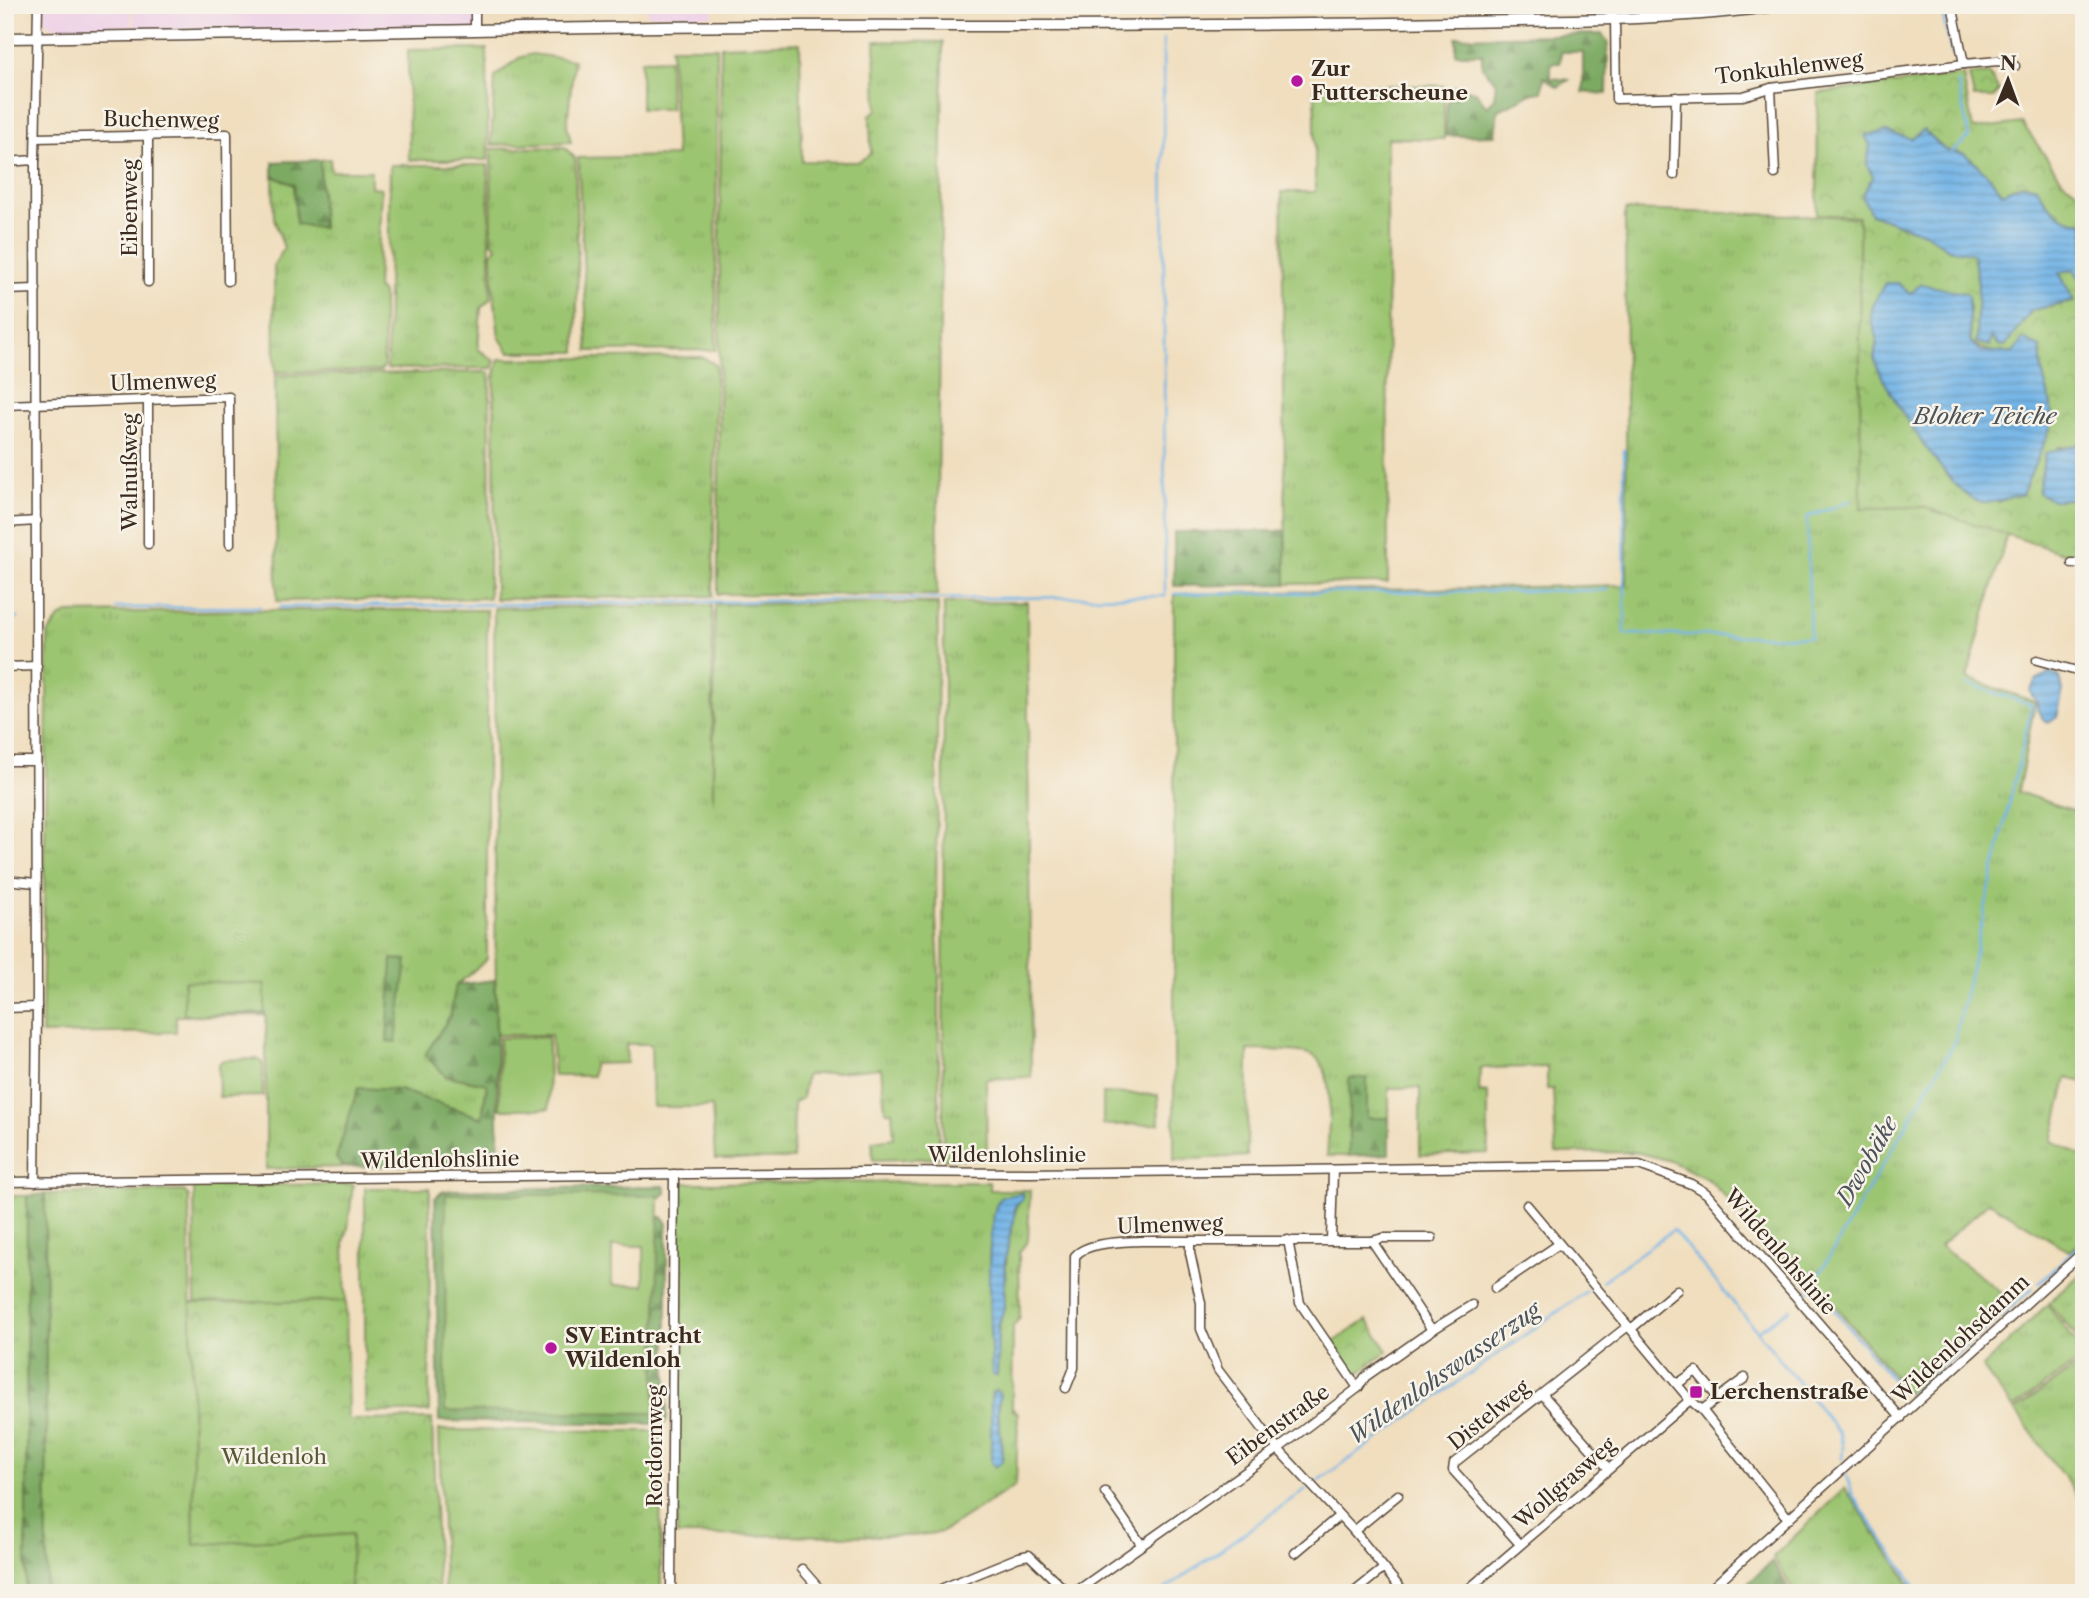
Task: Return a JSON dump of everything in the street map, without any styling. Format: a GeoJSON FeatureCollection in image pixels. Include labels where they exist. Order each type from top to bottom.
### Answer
{"type":"FeatureCollection","features":[{"type":"Feature","properties":{"kind":"street"},"geometry":{"type":"LineString","coordinates":[[35,1182],[35,160],[38,5]]}},
{"type":"Feature","properties":{"kind":"street"},"geometry":{"type":"LineString","coordinates":[[475,5],[475,30]]}},
{"type":"Feature","properties":{"kind":"street"},"geometry":{"type":"LineString","coordinates":[[5,38],[734,25],[1322,24],[1615,17],[1734,12],[1782,5]]}},
{"type":"Feature","properties":{"kind":"street"},"geometry":{"type":"LineString","coordinates":[[1953,9],[1964,64]]}},
{"type":"Feature","properties":{"kind":"street","name":"Tonkuhlenweg"},"geometry":{"type":"LineString","coordinates":[[1615,17],[1616,99],[1743,96],[1772,88],[1964,64],[1998,61],[2015,66]]}},
{"type":"Feature","properties":{"kind":"street"},"geometry":{"type":"LineString","coordinates":[[1772,88],[1774,174]]}},
{"type":"Feature","properties":{"kind":"street"},"geometry":{"type":"LineString","coordinates":[[1674,175],[1676,97]]}},
{"type":"Feature","properties":{"kind":"street","name":"Buchenweg"},"geometry":{"type":"LineString","coordinates":[[36,138],[227,134],[228,281]]}},
{"type":"Feature","properties":{"kind":"street","name":"Eibenweg"},"geometry":{"type":"LineString","coordinates":[[148,135],[148,282]]}},
{"type":"Feature","properties":{"kind":"street"},"geometry":{"type":"LineString","coordinates":[[5,162],[35,160]]}},
{"type":"Feature","properties":{"kind":"street"},"geometry":{"type":"LineString","coordinates":[[5,290],[36,289]]}},
{"type":"Feature","properties":{"kind":"street","name":"Ulmenweg"},"geometry":{"type":"LineString","coordinates":[[5,405],[229,397],[230,544]]}},
{"type":"Feature","properties":{"kind":"street","name":"Walnußweg"},"geometry":{"type":"LineString","coordinates":[[148,399],[148,544]]}},
{"type":"Feature","properties":{"kind":"street"},"geometry":{"type":"LineString","coordinates":[[5,523],[37,521]]}},
{"type":"Feature","properties":{"kind":"street"},"geometry":{"type":"LineString","coordinates":[[2072,563],[2084,564]]}},
{"type":"Feature","properties":{"kind":"street"},"geometry":{"type":"LineString","coordinates":[[2037,660],[2084,673]]}},
{"type":"Feature","properties":{"kind":"street"},"geometry":{"type":"LineString","coordinates":[[5,667],[37,666]]}},
{"type":"Feature","properties":{"kind":"street"},"geometry":{"type":"LineString","coordinates":[[5,761],[36,761]]}},
{"type":"Feature","properties":{"kind":"street"},"geometry":{"type":"LineString","coordinates":[[5,880],[36,883]]}},
{"type":"Feature","properties":{"kind":"street"},"geometry":{"type":"LineString","coordinates":[[5,1008],[37,1007]]}},
{"type":"Feature","properties":{"kind":"street","name":"Wildenlohslinie"},"geometry":{"type":"LineString","coordinates":[[5,1182],[1639,1165],[1691,1184],[1706,1194],[1901,1418]]}},
{"type":"Feature","properties":{"kind":"street"},"geometry":{"type":"LineString","coordinates":[[1332,1170],[1331,1241],[1432,1238]]}},
{"type":"Feature","properties":{"kind":"street","name":"Rotdornweg"},"geometry":{"type":"LineString","coordinates":[[671,1593],[674,1174]]}},
{"type":"Feature","properties":{"kind":"street"},"geometry":{"type":"LineString","coordinates":[[1527,1205],[1690,1400],[1702,1410],[1789,1519]]}},
{"type":"Feature","properties":{"kind":"street"},"geometry":{"type":"LineString","coordinates":[[1191,1241],[1190,1253],[1201,1303],[1201,1329],[1218,1370],[1278,1449],[1354,1531],[1404,1593]]}},
{"type":"Feature","properties":{"kind":"street"},"geometry":{"type":"LineString","coordinates":[[1288,1241],[1300,1303],[1358,1388]]}},
{"type":"Feature","properties":{"kind":"street","name":"Ulmenweg"},"geometry":{"type":"LineString","coordinates":[[1066,1388],[1074,1368],[1075,1256],[1079,1251],[1115,1242],[1331,1241]]}},
{"type":"Feature","properties":{"kind":"street"},"geometry":{"type":"LineString","coordinates":[[1372,1241],[1432,1330]]}},
{"type":"Feature","properties":{"kind":"street"},"geometry":{"type":"LineString","coordinates":[[1496,1288],[1559,1244]]}},
{"type":"Feature","properties":{"kind":"street","name":"Wildenlohsdamm"},"geometry":{"type":"LineString","coordinates":[[1706,1593],[2084,1251]]}},
{"type":"Feature","properties":{"kind":"street"},"geometry":{"type":"LineString","coordinates":[[1629,1328],[1677,1290]]}},
{"type":"Feature","properties":{"kind":"street","name":"Eibenstraße"},"geometry":{"type":"LineString","coordinates":[[1074,1593],[1278,1449],[1358,1388],[1365,1377],[1472,1305]]}},
{"type":"Feature","properties":{"kind":"street","name":"Distelweg"},"geometry":{"type":"LineString","coordinates":[[1520,1544],[1453,1470],[1454,1463],[1629,1328]]}},
{"type":"Feature","properties":{"kind":"street"},"geometry":{"type":"LineString","coordinates":[[1677,1384],[1696,1371],[1718,1398]]}},
{"type":"Feature","properties":{"kind":"street"},"geometry":{"type":"LineString","coordinates":[[1702,1410],[1745,1378]]}},
{"type":"Feature","properties":{"kind":"street"},"geometry":{"type":"LineString","coordinates":[[1543,1395],[1608,1468]]}},
{"type":"Feature","properties":{"kind":"street","name":"Wollgrasweg"},"geometry":{"type":"LineString","coordinates":[[1464,1593],[1690,1400]]}},
{"type":"Feature","properties":{"kind":"street"},"geometry":{"type":"LineString","coordinates":[[1105,1492],[1141,1544]]}},
{"type":"Feature","properties":{"kind":"street"},"geometry":{"type":"LineString","coordinates":[[1354,1531],[1398,1495]]}},
{"type":"Feature","properties":{"kind":"street"},"geometry":{"type":"LineString","coordinates":[[1295,1553],[1339,1516]]}},
{"type":"Feature","properties":{"kind":"street"},"geometry":{"type":"LineString","coordinates":[[937,1593],[943,1588],[1029,1555],[1068,1593]]}},
{"type":"Feature","properties":{"kind":"street"},"geometry":{"type":"LineString","coordinates":[[1353,1593],[1384,1568]]}},
{"type":"Feature","properties":{"kind":"street"},"geometry":{"type":"LineString","coordinates":[[802,1569],[823,1593]]}},
{"type":"Feature","properties":{"kind":"shaded area"},"geometry":{"type":"Polygon","coordinates":[[[43,5],[132,5],[131,27],[57,28],[47,24],[43,17],[43,5]]]}},
{"type":"Feature","properties":{"kind":"shaded area"},"geometry":{"type":"Polygon","coordinates":[[[134,5],[476,5],[475,30],[133,37],[134,5]]]}},
{"type":"Feature","properties":{"kind":"shaded area"},"geometry":{"type":"Polygon","coordinates":[[[647,5],[713,5],[713,16],[647,15],[647,5]]]}},
{"type":"Feature","properties":{"kind":"green space"},"geometry":{"type":"Polygon","coordinates":[[[1602,34],[1608,42],[1607,94],[1583,92],[1583,52],[1561,52],[1560,63],[1551,63],[1551,78],[1569,80],[1558,87],[1544,77],[1542,92],[1531,94],[1498,110],[1495,135],[1446,136],[1447,104],[1454,86],[1476,92],[1487,107],[1494,98],[1496,82],[1482,67],[1482,54],[1456,54],[1456,37],[1602,34]]]}},
{"type":"Feature","properties":{"kind":"green space"},"geometry":{"type":"Polygon","coordinates":[[[875,41],[943,42],[937,595],[718,594],[721,46],[800,43],[802,161],[857,162],[871,154],[870,115],[877,110],[875,41]]]}},
{"type":"Feature","properties":{"kind":"green space"},"geometry":{"type":"Polygon","coordinates":[[[671,47],[717,47],[716,350],[588,351],[578,158],[676,156],[671,47]]]}},
{"type":"Feature","properties":{"kind":"green space"},"geometry":{"type":"Polygon","coordinates":[[[487,49],[488,160],[409,160],[408,50],[487,49]]]}},
{"type":"Feature","properties":{"kind":"green space"},"geometry":{"type":"Polygon","coordinates":[[[532,54],[574,60],[567,125],[571,142],[491,145],[495,77],[519,58],[532,54]]]}},
{"type":"Feature","properties":{"kind":"green space"},"geometry":{"type":"Polygon","coordinates":[[[669,59],[670,109],[641,109],[641,60],[669,59]]]}},
{"type":"Feature","properties":{"kind":"green space"},"geometry":{"type":"Polygon","coordinates":[[[1989,74],[1999,91],[1993,98],[1974,98],[1969,75],[1989,74]]]}},
{"type":"Feature","properties":{"kind":"green space"},"geometry":{"type":"Polygon","coordinates":[[[1963,75],[1973,129],[2022,123],[2063,181],[2084,196],[2084,223],[2068,219],[2056,212],[2037,187],[2022,184],[2002,193],[1990,177],[1945,150],[1923,130],[1912,139],[1886,132],[1870,145],[1867,165],[1873,176],[1871,214],[1927,234],[1949,249],[1974,254],[1978,284],[1977,342],[1991,336],[2005,346],[2032,310],[2074,302],[2059,272],[2074,270],[2084,284],[2084,443],[2073,447],[2058,447],[2053,500],[2084,498],[2084,560],[1923,507],[1861,508],[1859,217],[1817,214],[1818,93],[1963,75]],[[1968,294],[1878,337],[1874,358],[1893,395],[1923,442],[1998,502],[2011,496],[2051,405],[2042,371],[2040,347],[2003,353],[1986,350],[1970,341],[1968,294]]]}},
{"type":"Feature","properties":{"kind":"green space"},"geometry":{"type":"Polygon","coordinates":[[[1315,85],[1444,86],[1444,139],[1387,138],[1388,583],[1286,584],[1282,192],[1315,192],[1315,85]]]}},
{"type":"Feature","properties":{"kind":"green space"},"geometry":{"type":"Polygon","coordinates":[[[564,147],[575,158],[578,261],[576,352],[509,352],[499,337],[493,286],[492,253],[497,247],[492,242],[491,149],[564,147]]]}},
{"type":"Feature","properties":{"kind":"green space"},"geometry":{"type":"Polygon","coordinates":[[[330,159],[331,171],[371,171],[371,187],[381,188],[377,288],[383,294],[384,367],[380,371],[275,372],[274,265],[284,248],[274,219],[273,176],[294,185],[296,224],[321,228],[320,160],[330,159]]]}},
{"type":"Feature","properties":{"kind":"green space"},"geometry":{"type":"Polygon","coordinates":[[[320,160],[322,228],[296,224],[294,185],[273,176],[273,162],[320,160]]]}},
{"type":"Feature","properties":{"kind":"green space"},"geometry":{"type":"Polygon","coordinates":[[[390,165],[488,165],[491,298],[481,308],[478,349],[495,361],[492,368],[387,369],[390,165]]]}},
{"type":"Feature","properties":{"kind":"green space"},"geometry":{"type":"Polygon","coordinates":[[[1625,210],[1859,217],[1861,507],[1923,507],[2007,534],[1967,678],[2035,702],[2018,792],[2084,814],[2084,1082],[2067,1078],[2052,1141],[2084,1157],[2084,1240],[2069,1251],[1989,1202],[1940,1246],[2013,1301],[1907,1393],[1814,1280],[1809,1287],[1709,1180],[1671,1161],[1635,1152],[1556,1153],[1553,1089],[1547,1089],[1547,1067],[1480,1068],[1479,1092],[1488,1093],[1488,1153],[1420,1155],[1420,1088],[1389,1088],[1389,1118],[1367,1118],[1367,1078],[1349,1078],[1349,1156],[1327,1156],[1328,1083],[1318,1059],[1294,1051],[1248,1050],[1247,1156],[1174,1160],[1174,594],[1627,585],[1625,210]]]}},
{"type":"Feature","properties":{"kind":"green space"},"geometry":{"type":"Polygon","coordinates":[[[702,357],[716,365],[713,596],[495,599],[494,378],[499,359],[702,357]]]}},
{"type":"Feature","properties":{"kind":"green space"},"geometry":{"type":"Polygon","coordinates":[[[490,372],[489,598],[277,601],[275,375],[490,372]]]}},
{"type":"Feature","properties":{"kind":"green space"},"geometry":{"type":"Polygon","coordinates":[[[1285,531],[1286,584],[1174,586],[1174,532],[1285,531]]]}},
{"type":"Feature","properties":{"kind":"green space"},"geometry":{"type":"Polygon","coordinates":[[[1027,602],[1031,1077],[986,1079],[987,1158],[943,1159],[944,603],[1027,602]]]}},
{"type":"Feature","properties":{"kind":"green space"},"geometry":{"type":"Polygon","coordinates":[[[938,603],[936,917],[939,969],[939,1158],[873,1160],[872,1141],[894,1138],[892,1111],[885,1111],[881,1068],[806,1075],[802,1098],[794,1102],[793,1159],[715,1159],[712,1107],[653,1107],[651,1044],[626,1044],[627,1063],[593,1064],[593,1076],[554,1076],[551,1035],[496,1035],[494,608],[712,605],[713,802],[715,604],[938,603]]]}},
{"type":"Feature","properties":{"kind":"green space"},"geometry":{"type":"Polygon","coordinates":[[[487,610],[487,959],[457,985],[450,1016],[425,1055],[446,1076],[487,1083],[482,1118],[399,1090],[336,1158],[343,1167],[266,1169],[266,1015],[176,1016],[176,1032],[42,1034],[48,634],[58,619],[68,613],[487,610]],[[265,984],[185,1015],[264,1013],[265,984]]]}},
{"type":"Feature","properties":{"kind":"green space"},"geometry":{"type":"Polygon","coordinates":[[[392,959],[407,960],[396,1042],[387,1041],[392,959]]]}},
{"type":"Feature","properties":{"kind":"green space"},"geometry":{"type":"Polygon","coordinates":[[[495,980],[499,1162],[343,1167],[336,1158],[358,1088],[399,1090],[482,1118],[487,1084],[446,1076],[425,1055],[450,1016],[456,985],[495,980]]]}},
{"type":"Feature","properties":{"kind":"green space"},"geometry":{"type":"Polygon","coordinates":[[[184,981],[265,984],[265,1013],[184,1015],[184,981]]]}},
{"type":"Feature","properties":{"kind":"green space"},"geometry":{"type":"Polygon","coordinates":[[[548,1037],[549,1109],[500,1109],[499,1038],[548,1037]]]}},
{"type":"Feature","properties":{"kind":"green space"},"geometry":{"type":"Polygon","coordinates":[[[258,1059],[263,1064],[263,1096],[219,1097],[218,1065],[223,1060],[258,1059]]]}},
{"type":"Feature","properties":{"kind":"green space"},"geometry":{"type":"Polygon","coordinates":[[[1349,1078],[1367,1078],[1367,1118],[1389,1118],[1389,1154],[1349,1156],[1349,1078]]]}},
{"type":"Feature","properties":{"kind":"green space"},"geometry":{"type":"Polygon","coordinates":[[[1103,1093],[1158,1095],[1159,1124],[1103,1125],[1103,1093]]]}},
{"type":"Feature","properties":{"kind":"green space"},"geometry":{"type":"Polygon","coordinates":[[[989,1182],[990,1190],[1030,1190],[1028,1241],[1019,1252],[1020,1318],[1013,1326],[1012,1408],[1018,1414],[1016,1485],[942,1532],[913,1536],[677,1535],[680,1183],[989,1182]],[[1023,1194],[1001,1197],[991,1231],[990,1283],[997,1375],[1007,1248],[1017,1206],[1023,1194]],[[992,1394],[991,1462],[1002,1462],[998,1412],[1000,1395],[992,1394]]]}},
{"type":"Feature","properties":{"kind":"green space"},"geometry":{"type":"Polygon","coordinates":[[[353,1184],[344,1242],[346,1301],[195,1303],[194,1186],[353,1184]]]}},
{"type":"Feature","properties":{"kind":"green space"},"geometry":{"type":"Polygon","coordinates":[[[664,1186],[666,1193],[659,1199],[460,1199],[641,1409],[657,1217],[663,1217],[667,1224],[667,1420],[664,1424],[439,1421],[435,1198],[442,1192],[452,1190],[664,1186]]]}},
{"type":"Feature","properties":{"kind":"green space"},"geometry":{"type":"Polygon","coordinates":[[[365,1188],[430,1188],[429,1412],[365,1412],[365,1188]]]}},
{"type":"Feature","properties":{"kind":"green space"},"geometry":{"type":"Polygon","coordinates":[[[184,1191],[189,1197],[194,1544],[353,1534],[350,1593],[47,1593],[45,1194],[184,1191]]]}},
{"type":"Feature","properties":{"kind":"green space"},"geometry":{"type":"Polygon","coordinates":[[[45,1194],[47,1593],[26,1593],[27,1196],[45,1194]]]}},
{"type":"Feature","properties":{"kind":"green space","name":"SV Eintracht Wildenloh"},"geometry":{"type":"Polygon","coordinates":[[[446,1194],[659,1196],[655,1413],[445,1411],[446,1194]],[[612,1246],[612,1285],[644,1285],[644,1246],[612,1246]]]}},
{"type":"Feature","properties":{"kind":"green space"},"geometry":{"type":"Polygon","coordinates":[[[5,1196],[27,1196],[26,1593],[5,1593],[5,1196]]]}},
{"type":"Feature","properties":{"kind":"green space"},"geometry":{"type":"Polygon","coordinates":[[[2084,1271],[2084,1344],[2048,1303],[2084,1271]]]}},
{"type":"Feature","properties":{"kind":"green space","name":"Wildenloh"},"geometry":{"type":"Polygon","coordinates":[[[346,1301],[348,1420],[432,1419],[438,1593],[350,1593],[352,1534],[194,1545],[191,1303],[346,1301]]]}},
{"type":"Feature","properties":{"kind":"green space"},"geometry":{"type":"Polygon","coordinates":[[[2047,1305],[2084,1352],[2084,1357],[2013,1408],[1982,1367],[2047,1305]]]}},
{"type":"Feature","properties":{"kind":"green space"},"geometry":{"type":"Polygon","coordinates":[[[1367,1320],[1388,1351],[1360,1372],[1354,1373],[1333,1342],[1367,1320]]]}},
{"type":"Feature","properties":{"kind":"green space"},"geometry":{"type":"Polygon","coordinates":[[[2084,1361],[2084,1505],[2015,1410],[2084,1361]]]}},
{"type":"Feature","properties":{"kind":"green space"},"geometry":{"type":"Polygon","coordinates":[[[439,1430],[660,1431],[661,1593],[444,1593],[439,1430]]]}},
{"type":"Feature","properties":{"kind":"green space"},"geometry":{"type":"Polygon","coordinates":[[[1845,1488],[1916,1593],[1795,1593],[1773,1557],[1845,1488]]]}},
{"type":"Feature","properties":{"kind":"green space"},"geometry":{"type":"Polygon","coordinates":[[[1772,1561],[1791,1593],[1738,1593],[1772,1561]]]}},
{"type":"Feature","properties":{"kind":"water","name":"Bloher Teiche"},"geometry":{"type":"Polygon","coordinates":[[[1923,130],[1945,150],[1965,154],[1990,177],[2002,193],[2022,184],[2037,187],[2045,201],[2056,212],[2068,219],[2084,223],[2084,284],[2074,270],[2059,272],[2074,301],[2032,310],[2005,346],[1998,345],[1991,337],[1989,346],[1976,342],[1978,284],[1973,254],[1949,249],[1927,234],[1871,214],[1862,196],[1873,176],[1867,165],[1870,145],[1865,135],[1886,132],[1912,139],[1923,130]]]}},
{"type":"Feature","properties":{"kind":"water","name":"Bloher Teiche"},"geometry":{"type":"Polygon","coordinates":[[[1885,283],[1898,283],[1910,294],[1921,284],[1968,294],[1970,341],[1981,351],[2013,353],[2023,339],[2040,347],[2052,424],[2022,495],[1993,502],[1975,500],[1964,492],[1934,458],[1903,414],[1881,374],[1875,357],[1877,339],[1871,313],[1885,283]]]}},
{"type":"Feature","properties":{"kind":"water","name":"Bloher Teiche"},"geometry":{"type":"Polygon","coordinates":[[[2084,443],[2084,498],[2053,500],[2038,493],[2045,454],[2084,443]]]}},
{"type":"Feature","properties":{"kind":"water"},"geometry":{"type":"Polygon","coordinates":[[[2050,673],[2060,677],[2063,690],[2057,717],[2049,722],[2044,720],[2038,711],[2036,700],[2030,691],[2036,680],[2050,673]]]}},
{"type":"Feature","properties":{"kind":"water"},"geometry":{"type":"Polygon","coordinates":[[[1023,1193],[1022,1200],[1015,1206],[1005,1261],[1004,1309],[998,1327],[997,1376],[992,1375],[990,1336],[991,1230],[1001,1197],[1023,1193]]]}},
{"type":"Feature","properties":{"kind":"water"},"geometry":{"type":"Polygon","coordinates":[[[996,1390],[1000,1395],[998,1412],[1002,1462],[995,1467],[991,1462],[991,1400],[992,1393],[996,1390]]]}},
{"type":"Feature","properties":{"kind":"waterway","name":"Wildenlohswasserzug"},"geometry":{"type":"LineString","coordinates":[[1163,5],[1163,16]]}},
{"type":"Feature","properties":{"kind":"waterway","name":"Dwobäke"},"geometry":{"type":"LineString","coordinates":[[1940,5],[1952,54]]}},
{"type":"Feature","properties":{"kind":"waterway"},"geometry":{"type":"LineString","coordinates":[[280,607],[1165,596],[1163,39]]}},
{"type":"Feature","properties":{"kind":"waterway","name":"Dwobäke"},"geometry":{"type":"LineString","coordinates":[[1952,152],[1969,137],[1958,82]]}},
{"type":"Feature","properties":{"kind":"waterway"},"geometry":{"type":"LineString","coordinates":[[1624,450],[1625,634],[1810,637],[1807,517],[1850,501]]}},
{"type":"Feature","properties":{"kind":"waterway"},"geometry":{"type":"LineString","coordinates":[[1174,594],[1608,590]]}},
{"type":"Feature","properties":{"kind":"waterway"},"geometry":{"type":"LineString","coordinates":[[116,608],[260,607]]}},
{"type":"Feature","properties":{"kind":"waterway"},"geometry":{"type":"LineString","coordinates":[[5,618],[18,618]]}},
{"type":"Feature","properties":{"kind":"waterway"},"geometry":{"type":"LineString","coordinates":[[1807,1295],[1954,1043],[2032,705],[1968,684]]}},
{"type":"Feature","properties":{"kind":"waterway","name":"Wildenlohswasserzug"},"geometry":{"type":"LineString","coordinates":[[1602,1281],[1673,1230],[1757,1331]]}},
{"type":"Feature","properties":{"kind":"waterway"},"geometry":{"type":"LineString","coordinates":[[2039,1283],[2084,1241]]}},
{"type":"Feature","properties":{"kind":"waterway"},"geometry":{"type":"LineString","coordinates":[[1814,1283],[1899,1388]]}},
{"type":"Feature","properties":{"kind":"waterway"},"geometry":{"type":"LineString","coordinates":[[1911,1394],[2033,1288]]}},
{"type":"Feature","properties":{"kind":"waterway","name":"Wildenlohswasserzug"},"geometry":{"type":"LineString","coordinates":[[1318,1481],[1587,1291]]}},
{"type":"Feature","properties":{"kind":"waterway","name":"Dwobäke"},"geometry":{"type":"LineString","coordinates":[[1790,1309],[1757,1331],[1839,1433],[1843,1447],[1842,1459]]}},
{"type":"Feature","properties":{"kind":"waterway","name":"Dwobäke"},"geometry":{"type":"LineString","coordinates":[[1845,1472],[1853,1496],[1920,1593]]}},
{"type":"Feature","properties":{"kind":"waterway","name":"Wildenlohswasserzug"},"geometry":{"type":"LineString","coordinates":[[1160,1593],[1306,1489]]}},
{"type":"Feature","properties":{"kind":"place","name":"Zur Futterscheune"},"geometry":{"type":"Point","coordinates":[1297,81]}},
{"type":"Feature","properties":{"kind":"place","name":"SV Eintracht Wildenloh"},"geometry":{"type":"Point","coordinates":[551,1348]}},
{"type":"Feature","properties":{"kind":"place","name":"Lerchenstraße"},"geometry":{"type":"Point","coordinates":[1696,1392]}}]}
